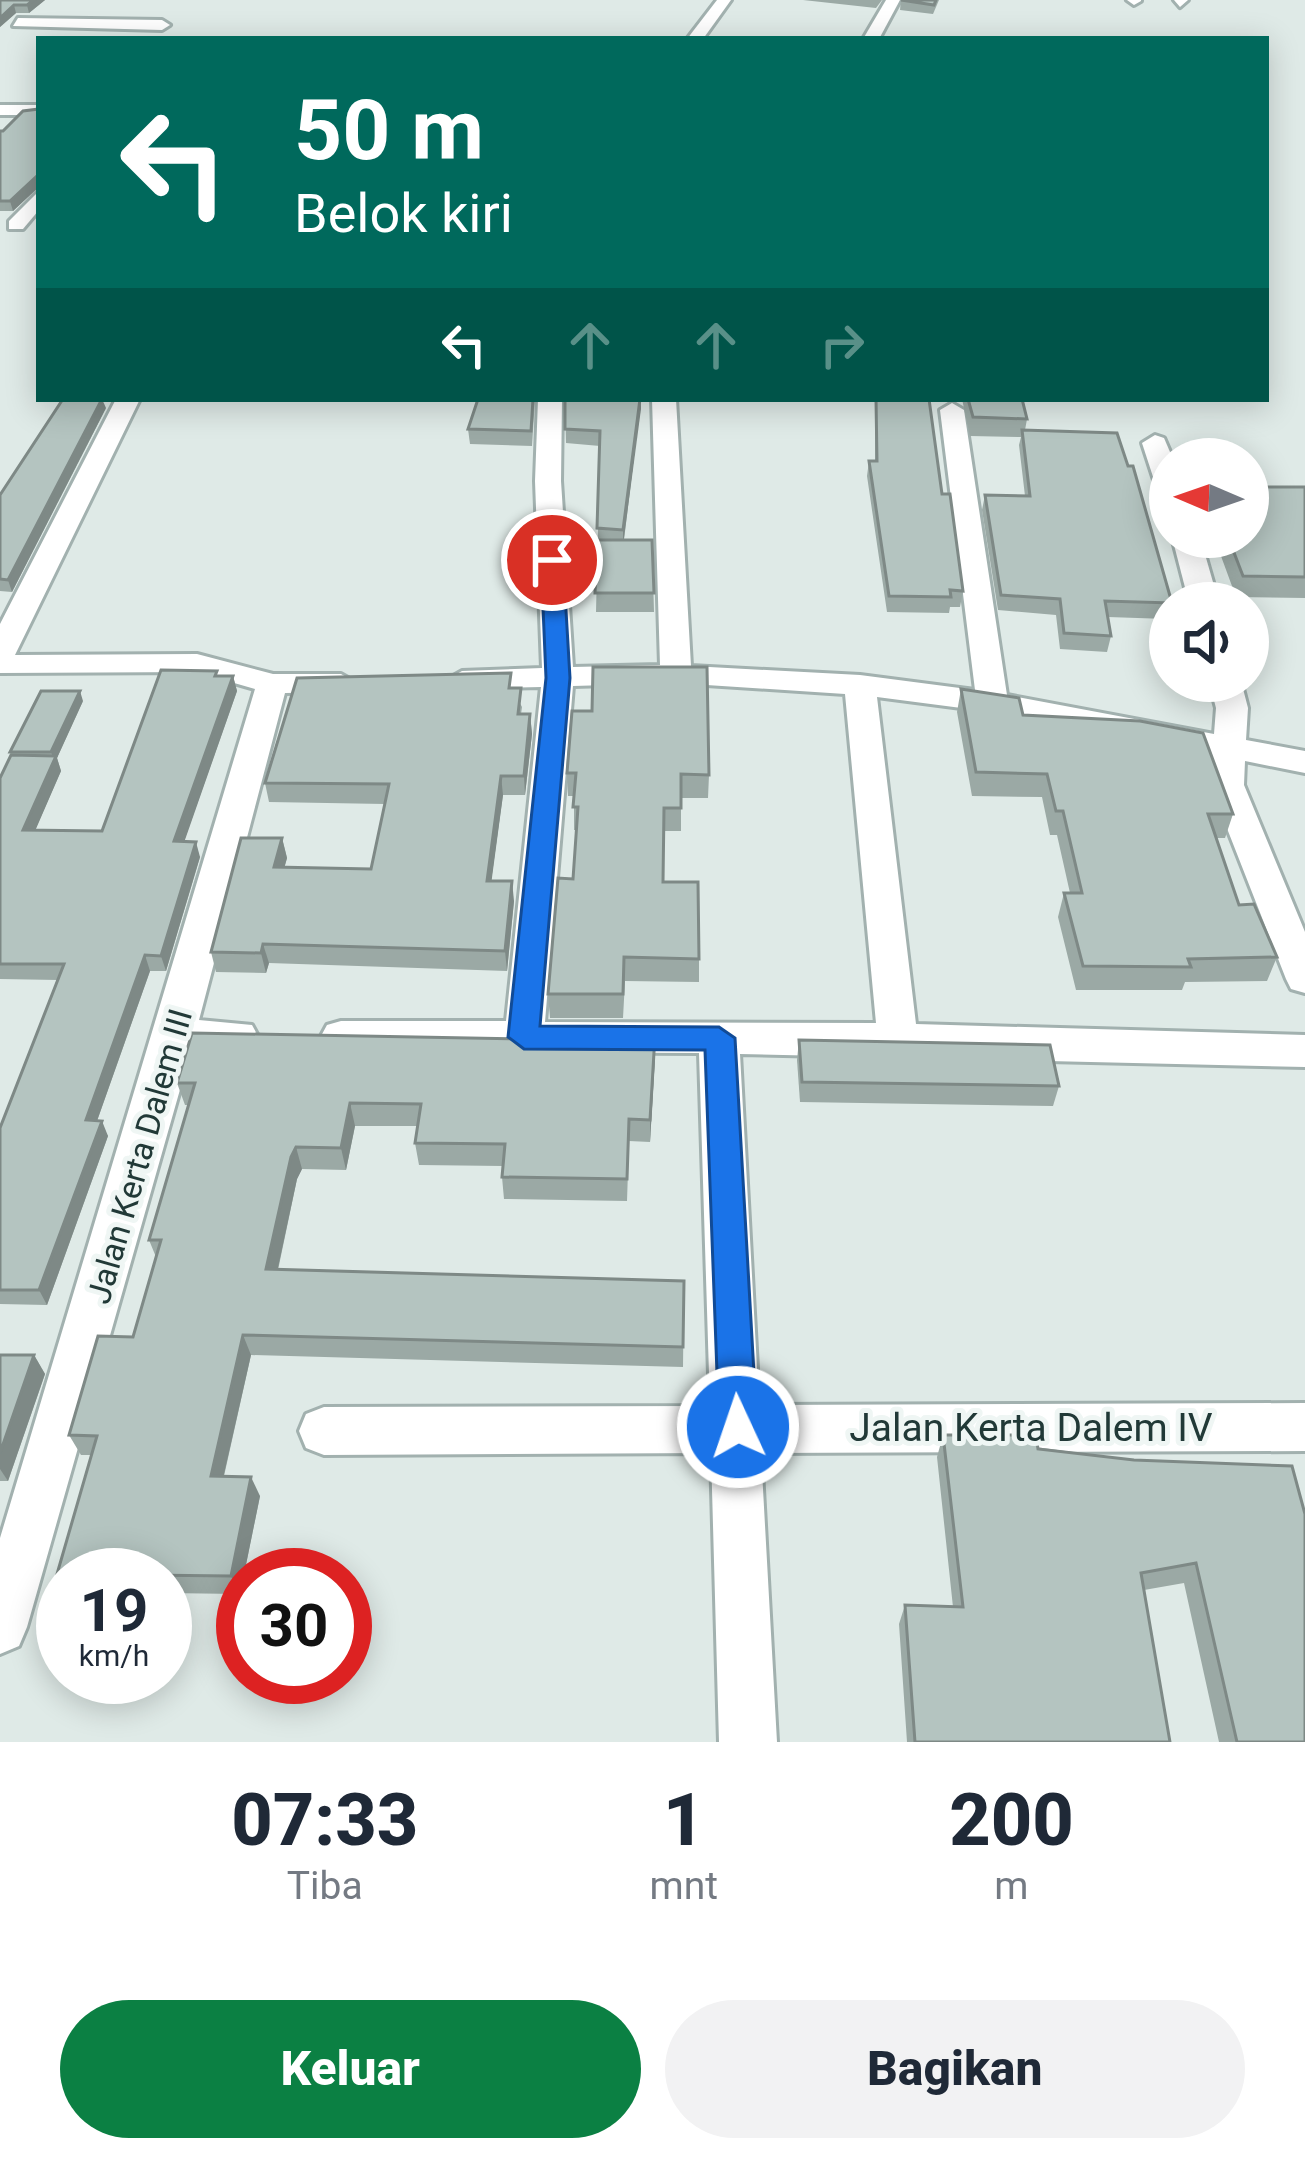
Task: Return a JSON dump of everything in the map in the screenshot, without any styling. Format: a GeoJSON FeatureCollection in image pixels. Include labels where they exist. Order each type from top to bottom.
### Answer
{"type":"FeatureCollection","features":[{"type":"Feature","properties":{"kind":"street"},"geometry":{"type":"LineString","coordinates":[[697,36],[724,0]]}},
{"type":"Feature","properties":{"kind":"street"},"geometry":{"type":"LineString","coordinates":[[873,36],[893,0]]}},
{"type":"Feature","properties":{"kind":"street"},"geometry":{"type":"LineString","coordinates":[[18,23],[161,26]]}},
{"type":"Feature","properties":{"kind":"street"},"geometry":{"type":"LineString","coordinates":[[0,110],[36,110]]}},
{"type":"Feature","properties":{"kind":"street"},"geometry":{"type":"LineString","coordinates":[[16,225],[36,201]]}},
{"type":"Feature","properties":{"kind":"street"},"geometry":{"type":"LineString","coordinates":[[0,654],[126,402]]}},
{"type":"Feature","properties":{"kind":"street"},"geometry":{"type":"LineString","coordinates":[[524,1037],[558,678],[548,481],[550,402]]}},
{"type":"Feature","properties":{"kind":"street"},"geometry":{"type":"LineString","coordinates":[[664,402],[676,674]]}},
{"type":"Feature","properties":{"kind":"street"},"geometry":{"type":"LineString","coordinates":[[952,410],[992,702]]}},
{"type":"Feature","properties":{"kind":"street"},"geometry":{"type":"LineString","coordinates":[[0,665],[197,663],[272,684],[368,682]]}},
{"type":"Feature","properties":{"kind":"street"},"geometry":{"type":"LineString","coordinates":[[439,681],[676,674],[860,685],[992,702],[1305,762]]}},
{"type":"Feature","properties":{"kind":"street","name":"Jalan Kerta Dalem III"},"geometry":{"type":"LineString","coordinates":[[0,1627],[175,1035],[272,684]]}},
{"type":"Feature","properties":{"kind":"street"},"geometry":{"type":"LineString","coordinates":[[860,685],[898,1039]]}},
{"type":"Feature","properties":{"kind":"street"},"geometry":{"type":"LineString","coordinates":[[1231,702],[1227,785],[1305,979]]}},
{"type":"Feature","properties":{"kind":"street"},"geometry":{"type":"LineString","coordinates":[[175,1035],[898,1039],[1305,1051]]}},
{"type":"Feature","properties":{"kind":"street"},"geometry":{"type":"LineString","coordinates":[[719,1038],[748,1742]]}},
{"type":"Feature","properties":{"kind":"street","name":"Jalan Kerta Dalem IV"},"geometry":{"type":"LineString","coordinates":[[324,1431],[739,1443],[1305,1427]]}},
{"type":"Feature","properties":{"kind":"building"},"geometry":{"type":"Polygon","coordinates":[[[0,0],[34,0],[14,5],[0,18],[0,0]]]}},
{"type":"Feature","properties":{"kind":"building"},"geometry":{"type":"Polygon","coordinates":[[[36,109],[36,177],[10,201],[0,201],[0,131],[23,111],[36,109]]]}},
{"type":"Feature","properties":{"kind":"building"},"geometry":{"type":"Polygon","coordinates":[[[61,402],[100,402],[8,580],[0,579],[0,495],[61,402]]]}},
{"type":"Feature","properties":{"kind":"building"},"geometry":{"type":"Polygon","coordinates":[[[477,402],[533,402],[531,431],[468,429],[477,402]]]}},
{"type":"Feature","properties":{"kind":"building"},"geometry":{"type":"Polygon","coordinates":[[[565,402],[640,402],[623,530],[597,528],[600,431],[565,429],[565,402]]]}},
{"type":"Feature","properties":{"kind":"building"},"geometry":{"type":"Polygon","coordinates":[[[876,402],[929,402],[942,494],[950,494],[963,591],[950,590],[951,597],[889,596],[869,461],[877,461],[876,402]]]}},
{"type":"Feature","properties":{"kind":"building"},"geometry":{"type":"Polygon","coordinates":[[[969,402],[1023,402],[1027,419],[973,417],[969,402]]]}},
{"type":"Feature","properties":{"kind":"building"},"geometry":{"type":"Polygon","coordinates":[[[1022,430],[1117,433],[1128,466],[1133,466],[1149,522],[1149,558],[1159,558],[1166,582],[1149,582],[1149,602],[1105,601],[1111,636],[1064,633],[1060,599],[1001,595],[985,495],[1030,496],[1022,430]]]}},
{"type":"Feature","properties":{"kind":"building"},"geometry":{"type":"Polygon","coordinates":[[[1269,487],[1305,487],[1305,577],[1243,576],[1236,558],[1269,558],[1269,487]]]}},
{"type":"Feature","properties":{"kind":"building"},"geometry":{"type":"Polygon","coordinates":[[[597,540],[652,540],[654,593],[595,593],[597,540]]]}},
{"type":"Feature","properties":{"kind":"building"},"geometry":{"type":"Polygon","coordinates":[[[593,667],[707,667],[709,775],[681,774],[681,808],[664,808],[663,882],[698,882],[699,959],[624,957],[623,994],[548,994],[558,878],[573,879],[578,807],[573,807],[576,773],[567,773],[572,711],[592,711],[593,667]]]}},
{"type":"Feature","properties":{"kind":"building"},"geometry":{"type":"Polygon","coordinates":[[[161,670],[217,671],[215,676],[233,676],[174,841],[196,842],[161,956],[145,955],[86,1120],[102,1121],[39,1290],[0,1290],[0,1128],[64,964],[0,964],[0,778],[11,755],[56,756],[23,830],[102,831],[161,670]]]}},
{"type":"Feature","properties":{"kind":"building"},"geometry":{"type":"Polygon","coordinates":[[[511,673],[509,688],[521,688],[518,714],[530,714],[524,776],[501,776],[487,881],[512,881],[505,951],[263,944],[261,953],[211,952],[241,838],[282,838],[274,867],[371,869],[389,784],[265,783],[297,678],[511,673]]]}},
{"type":"Feature","properties":{"kind":"building"},"geometry":{"type":"Polygon","coordinates":[[[961,689],[1019,698],[1023,715],[1140,721],[1203,733],[1233,814],[1208,814],[1239,905],[1254,904],[1277,957],[1188,959],[1191,967],[1083,966],[1064,893],[1082,893],[1063,811],[1056,811],[1047,774],[976,772],[961,689]]]}},
{"type":"Feature","properties":{"kind":"building"},"geometry":{"type":"Polygon","coordinates":[[[41,691],[80,691],[51,752],[10,752],[41,691]]]}},
{"type":"Feature","properties":{"kind":"building"},"geometry":{"type":"Polygon","coordinates":[[[192,1033],[524,1039],[525,1034],[655,1035],[650,1120],[629,1119],[627,1179],[502,1177],[505,1144],[415,1143],[421,1104],[350,1103],[341,1148],[296,1147],[266,1269],[684,1281],[683,1347],[243,1335],[211,1476],[251,1477],[237,1548],[216,1548],[216,1576],[192,1576],[192,1548],[65,1548],[97,1436],[69,1435],[98,1336],[133,1337],[161,1240],[149,1240],[195,1083],[177,1083],[192,1033]]]}},
{"type":"Feature","properties":{"kind":"building"},"geometry":{"type":"Polygon","coordinates":[[[799,1040],[1050,1045],[1059,1086],[802,1082],[799,1040]]]}},
{"type":"Feature","properties":{"kind":"building"},"geometry":{"type":"Polygon","coordinates":[[[0,1355],[34,1355],[0,1453],[0,1355]]]}},
{"type":"Feature","properties":{"kind":"building"},"geometry":{"type":"Polygon","coordinates":[[[943,1435],[1036,1435],[1038,1449],[1134,1460],[1292,1466],[1305,1514],[1305,1742],[1237,1742],[1196,1563],[1141,1573],[1170,1742],[915,1742],[905,1605],[963,1607],[943,1435]]]}},
{"type":"Feature","properties":{"kind":"route"},"geometry":{"type":"LineString","coordinates":[[552,560],[558,678],[524,1037],[719,1038],[738,1427]]}}]}
